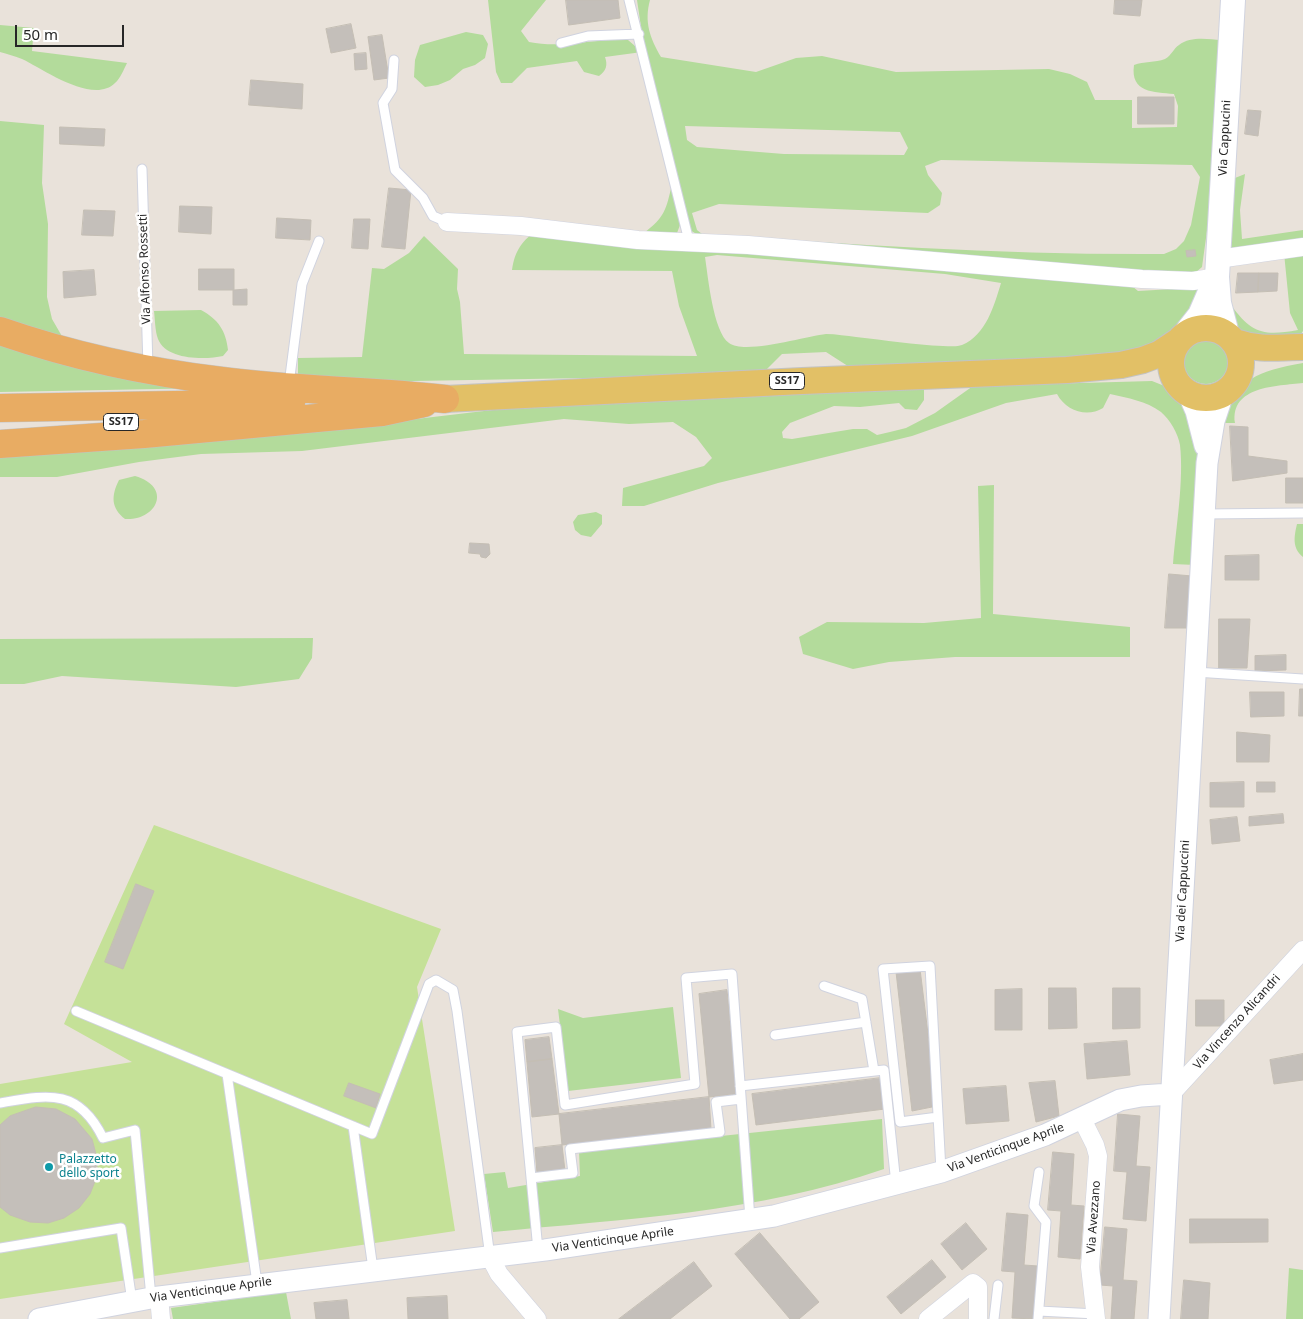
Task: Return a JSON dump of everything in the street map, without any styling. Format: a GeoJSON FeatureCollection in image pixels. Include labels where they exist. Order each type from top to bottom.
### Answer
{"type":"FeatureCollection","features":[{"type":"Feature","properties":{"kind":"highway"},"geometry":{"type":"LineString","coordinates":[[0,331],[54,349],[148,370],[222,381],[288,387],[387,392],[445,399]]}},
{"type":"Feature","properties":{"kind":"highway"},"geometry":{"type":"LineString","coordinates":[[0,444],[144,434],[382,412],[445,399]]}},
{"type":"Feature","properties":{"kind":"highway","name":"SS17"},"geometry":{"type":"LineString","coordinates":[[0,408],[372,402],[445,399]]}},
{"type":"Feature","properties":{"kind":"highway","name":"SS17"},"geometry":{"type":"LineString","coordinates":[[0,429],[243,415],[372,402]]}},
{"type":"Feature","properties":{"kind":"main road","name":"Via Cappucini"},"geometry":{"type":"LineString","coordinates":[[1231,338],[1220,310],[1218,268],[1233,0]]}},
{"type":"Feature","properties":{"kind":"main road","name":"Via Cappucini"},"geometry":{"type":"LineString","coordinates":[[1181,338],[1200,315],[1218,268]]}},
{"type":"Feature","properties":{"kind":"main road","name":"SS17"},"geometry":{"type":"LineString","coordinates":[[445,399],[1067,370],[1121,365],[1159,354],[1181,338],[1206,327],[1252,348],[1268,350],[1303,347]]}},
{"type":"Feature","properties":{"kind":"main road"},"geometry":{"type":"LineString","coordinates":[[1181,338],[1172,351],[1170,362],[1182,389]]}},
{"type":"Feature","properties":{"kind":"main road"},"geometry":{"type":"LineString","coordinates":[[1231,338],[1240,353],[1241,364],[1231,385]]}},
{"type":"Feature","properties":{"kind":"main road","name":"SS17"},"geometry":{"type":"LineString","coordinates":[[1067,370],[1152,376],[1200,398],[1212,398],[1266,365],[1303,357]]}},
{"type":"Feature","properties":{"kind":"street"},"geometry":{"type":"LineString","coordinates":[[447,222],[521,226],[638,240],[689,241],[1194,281],[1218,268],[1303,247]]}},
{"type":"Feature","properties":{"kind":"street","name":"Via dei Cappuccini"},"geometry":{"type":"LineString","coordinates":[[1159,1319],[1207,463],[1214,421],[1231,385]]}},
{"type":"Feature","properties":{"kind":"street","name":"Via dei Cappuccini"},"geometry":{"type":"LineString","coordinates":[[1182,389],[1202,428],[1207,463]]}},
{"type":"Feature","properties":{"kind":"street","name":"Via Vincenzo Alicandri"},"geometry":{"type":"LineString","coordinates":[[1172,1094],[1303,950]]}},
{"type":"Feature","properties":{"kind":"street","name":"Via Venticinque Aprile"},"geometry":{"type":"LineString","coordinates":[[38,1319],[148,1298],[257,1283],[538,1251],[750,1220],[941,1172],[1003,1151],[1082,1119],[1120,1100],[1141,1096],[1172,1094]]}},
{"type":"Feature","properties":{"kind":"street","name":"Via Avezzano"},"geometry":{"type":"LineString","coordinates":[[1082,1119],[1095,1145],[1098,1156],[1090,1267],[1096,1317]]}},
{"type":"Feature","properties":{"kind":"street"},"geometry":{"type":"LineString","coordinates":[[490,1257],[499,1274],[537,1319]]}},
{"type":"Feature","properties":{"kind":"street"},"geometry":{"type":"LineString","coordinates":[[928,1319],[966,1287],[974,1284],[979,1290],[978,1319]]}},
{"type":"Feature","properties":{"kind":"street"},"geometry":{"type":"LineString","coordinates":[[148,1298],[161,1319]]}},
{"type":"Feature","properties":{"kind":"lane"},"geometry":{"type":"LineString","coordinates":[[629,0],[689,241]]}},
{"type":"Feature","properties":{"kind":"lane"},"geometry":{"type":"LineString","coordinates":[[561,43],[588,36],[639,34]]}},
{"type":"Feature","properties":{"kind":"lane"},"geometry":{"type":"LineString","coordinates":[[394,60],[392,89],[383,103],[395,170],[423,198],[433,216],[447,222]]}},
{"type":"Feature","properties":{"kind":"lane","name":"Via Alfonso Rossetti"},"geometry":{"type":"LineString","coordinates":[[142,169],[148,370]]}},
{"type":"Feature","properties":{"kind":"lane"},"geometry":{"type":"LineString","coordinates":[[288,387],[302,284],[320,241]]}},
{"type":"Feature","properties":{"kind":"lane"},"geometry":{"type":"LineString","coordinates":[[1205,514],[1303,513]]}},
{"type":"Feature","properties":{"kind":"lane"},"geometry":{"type":"LineString","coordinates":[[1195,672],[1303,679]]}},
{"type":"Feature","properties":{"kind":"lane"},"geometry":{"type":"LineString","coordinates":[[938,1117],[900,1122],[883,969],[930,966],[941,1172]]}},
{"type":"Feature","properties":{"kind":"lane"},"geometry":{"type":"LineString","coordinates":[[538,1251],[517,1032],[556,1028],[565,1104],[695,1084],[686,978],[732,974],[750,1220]]}},
{"type":"Feature","properties":{"kind":"lane"},"geometry":{"type":"LineString","coordinates":[[76,1011],[372,1134],[429,984],[436,980],[445,984],[453,990],[458,1011],[490,1257]]}},
{"type":"Feature","properties":{"kind":"lane"},"geometry":{"type":"LineString","coordinates":[[824,986],[862,998],[874,1071]]}},
{"type":"Feature","properties":{"kind":"lane"},"geometry":{"type":"LineString","coordinates":[[775,1035],[866,1022]]}},
{"type":"Feature","properties":{"kind":"lane"},"geometry":{"type":"LineString","coordinates":[[740,1086],[884,1070],[896,1184]]}},
{"type":"Feature","properties":{"kind":"lane"},"geometry":{"type":"LineString","coordinates":[[228,1074],[257,1283]]}},
{"type":"Feature","properties":{"kind":"lane"},"geometry":{"type":"LineString","coordinates":[[0,1103],[48,1095],[80,1107],[96,1125],[102,1138],[135,1130],[148,1298]]}},
{"type":"Feature","properties":{"kind":"lane"},"geometry":{"type":"LineString","coordinates":[[531,1178],[573,1173],[570,1150],[720,1132],[716,1102],[741,1099]]}},
{"type":"Feature","properties":{"kind":"lane"},"geometry":{"type":"LineString","coordinates":[[353,1126],[374,1269]]}},
{"type":"Feature","properties":{"kind":"lane"},"geometry":{"type":"LineString","coordinates":[[1039,1172],[1034,1206],[1046,1222],[1038,1315],[1096,1317]]}},
{"type":"Feature","properties":{"kind":"lane"},"geometry":{"type":"LineString","coordinates":[[0,1248],[121,1228],[148,1298]]}},
{"type":"Feature","properties":{"kind":"lane"},"geometry":{"type":"LineString","coordinates":[[994,1319],[998,1284]]}},
{"type":"Feature","properties":{"kind":"green space"},"geometry":{"type":"Polygon","coordinates":[[[488,0],[546,0],[521,31],[529,42],[566,44],[603,40],[628,40],[642,52],[605,57],[606,68],[599,76],[584,72],[577,61],[527,68],[512,83],[501,83],[496,72],[488,0]]]}},
{"type":"Feature","properties":{"kind":"green space"},"geometry":{"type":"Polygon","coordinates":[[[637,0],[650,0],[648,8],[649,30],[661,57],[756,72],[796,58],[822,56],[896,72],[1049,69],[1070,74],[1087,82],[1095,100],[1132,100],[1132,128],[1177,127],[1178,106],[1174,94],[1152,91],[1140,86],[1134,74],[1134,65],[1165,59],[1183,42],[1188,40],[1221,40],[1210,209],[1202,267],[1195,273],[1174,275],[700,236],[688,229],[645,54],[637,0]],[[685,126],[687,140],[697,147],[784,154],[904,155],[908,148],[900,132],[685,126]],[[941,160],[925,166],[928,175],[942,193],[940,205],[928,213],[719,204],[692,213],[697,230],[702,234],[990,251],[1164,254],[1176,249],[1184,241],[1191,225],[1200,177],[1192,165],[941,160]]]}},
{"type":"Feature","properties":{"kind":"green space"},"geometry":{"type":"Polygon","coordinates":[[[0,25],[34,28],[32,51],[127,63],[117,81],[106,89],[81,88],[55,77],[22,59],[0,52],[0,25]]]}},
{"type":"Feature","properties":{"kind":"green space"},"geometry":{"type":"Polygon","coordinates":[[[466,32],[483,35],[488,44],[485,58],[475,65],[463,69],[450,80],[438,85],[425,87],[414,77],[415,60],[420,45],[466,32]]]}},
{"type":"Feature","properties":{"kind":"green space"},"geometry":{"type":"Polygon","coordinates":[[[0,121],[44,125],[42,183],[48,224],[47,297],[52,319],[63,338],[0,323],[0,121]]]}},
{"type":"Feature","properties":{"kind":"green space"},"geometry":{"type":"Polygon","coordinates":[[[1245,174],[1240,210],[1242,239],[1303,230],[1303,241],[1228,251],[1235,178],[1245,174]]]}},
{"type":"Feature","properties":{"kind":"green space"},"geometry":{"type":"Polygon","coordinates":[[[672,184],[680,225],[677,233],[644,233],[664,212],[672,184]]]}},
{"type":"Feature","properties":{"kind":"green space"},"geometry":{"type":"Polygon","coordinates":[[[538,229],[1132,286],[1138,291],[1173,289],[1199,284],[1199,308],[1163,342],[1105,361],[854,370],[826,352],[782,354],[764,372],[701,376],[298,383],[298,358],[362,357],[372,268],[384,269],[409,253],[424,236],[458,269],[457,289],[460,302],[464,354],[697,356],[679,306],[672,271],[512,270],[517,251],[532,233],[538,229]],[[717,255],[705,257],[712,303],[723,337],[729,343],[748,347],[776,344],[826,334],[921,345],[962,345],[983,327],[992,310],[1001,283],[945,274],[717,255]]]}},
{"type":"Feature","properties":{"kind":"green space"},"geometry":{"type":"Polygon","coordinates":[[[1303,250],[1303,331],[1297,340],[1269,344],[1236,329],[1231,305],[1246,322],[1260,331],[1276,333],[1298,330],[1290,313],[1284,253],[1303,250]]]}},
{"type":"Feature","properties":{"kind":"green space"},"geometry":{"type":"Polygon","coordinates":[[[201,310],[212,317],[223,331],[228,350],[223,356],[206,358],[187,357],[177,355],[162,346],[157,336],[154,311],[201,310]]]}},
{"type":"Feature","properties":{"kind":"green space"},"geometry":{"type":"Polygon","coordinates":[[[0,336],[210,388],[0,392],[0,336]]]}},
{"type":"Feature","properties":{"kind":"green space"},"geometry":{"type":"Polygon","coordinates":[[[1210,340],[1222,346],[1227,354],[1227,370],[1222,378],[1214,383],[1202,384],[1190,378],[1185,370],[1184,358],[1190,346],[1198,341],[1210,340]]]}},
{"type":"Feature","properties":{"kind":"green space"},"geometry":{"type":"Polygon","coordinates":[[[1303,363],[1303,383],[1257,390],[1247,395],[1240,402],[1235,411],[1235,423],[1219,423],[1233,396],[1251,379],[1273,369],[1303,363]]]}},
{"type":"Feature","properties":{"kind":"green space"},"geometry":{"type":"Polygon","coordinates":[[[1152,381],[1167,387],[1186,404],[1199,447],[1195,565],[1173,564],[1181,474],[1180,445],[1175,431],[1161,412],[1155,408],[1137,400],[1110,394],[1103,408],[1090,412],[1071,409],[1057,394],[1006,403],[912,436],[718,483],[644,506],[622,506],[623,488],[704,466],[712,458],[696,437],[673,422],[629,424],[564,419],[302,451],[201,454],[139,462],[57,477],[0,477],[0,449],[365,425],[501,409],[924,385],[924,400],[917,410],[905,409],[899,403],[860,407],[834,406],[790,423],[782,432],[783,438],[792,439],[853,429],[867,429],[877,435],[906,428],[935,413],[973,386],[1152,381]]]}},
{"type":"Feature","properties":{"kind":"green space"},"geometry":{"type":"Polygon","coordinates":[[[135,476],[147,481],[154,488],[157,495],[156,502],[145,515],[125,519],[120,515],[115,506],[115,491],[119,480],[135,476]]]}},
{"type":"Feature","properties":{"kind":"green space"},"geometry":{"type":"Polygon","coordinates":[[[994,485],[993,614],[1130,627],[1130,657],[955,657],[889,662],[853,669],[803,654],[799,637],[827,622],[924,623],[981,618],[978,486],[994,485]]]}},
{"type":"Feature","properties":{"kind":"green space"},"geometry":{"type":"Polygon","coordinates":[[[596,512],[602,515],[602,524],[591,537],[581,535],[575,530],[573,522],[578,515],[596,512]]]}},
{"type":"Feature","properties":{"kind":"green space"},"geometry":{"type":"Polygon","coordinates":[[[1297,524],[1303,524],[1303,557],[1295,546],[1297,524]]]}},
{"type":"Feature","properties":{"kind":"green space"},"geometry":{"type":"Polygon","coordinates":[[[313,638],[312,658],[299,679],[236,687],[62,676],[24,684],[0,684],[0,639],[313,638]]]}},
{"type":"Feature","properties":{"kind":"green space"},"geometry":{"type":"Polygon","coordinates":[[[154,825],[441,929],[417,987],[455,1231],[0,1299],[0,1084],[132,1062],[64,1024],[154,825]]]}},
{"type":"Feature","properties":{"kind":"green space"},"geometry":{"type":"Polygon","coordinates":[[[673,1007],[681,1078],[568,1091],[558,1009],[583,1018],[673,1007]]]}},
{"type":"Feature","properties":{"kind":"green space"},"geometry":{"type":"Polygon","coordinates":[[[882,1119],[884,1169],[836,1184],[788,1196],[690,1212],[493,1232],[484,1174],[505,1172],[508,1188],[580,1176],[579,1151],[882,1119]]]}},
{"type":"Feature","properties":{"kind":"green space"},"geometry":{"type":"Polygon","coordinates":[[[1289,1268],[1303,1270],[1303,1319],[1286,1319],[1289,1268]]]}},
{"type":"Feature","properties":{"kind":"green space"},"geometry":{"type":"Polygon","coordinates":[[[286,1292],[291,1319],[173,1319],[171,1308],[286,1292]]]}},
{"type":"Feature","properties":{"kind":"building"},"geometry":{"type":"Polygon","coordinates":[[[566,0],[618,0],[620,18],[569,25],[566,0]]]}},
{"type":"Feature","properties":{"kind":"building"},"geometry":{"type":"Polygon","coordinates":[[[1115,0],[1142,0],[1140,16],[1114,14],[1115,0]]]}},
{"type":"Feature","properties":{"kind":"building"},"geometry":{"type":"Polygon","coordinates":[[[351,24],[356,48],[331,53],[326,29],[351,24]]]}},
{"type":"Feature","properties":{"kind":"building"},"geometry":{"type":"Polygon","coordinates":[[[382,35],[389,78],[374,80],[368,37],[382,35]]]}},
{"type":"Feature","properties":{"kind":"building"},"geometry":{"type":"Polygon","coordinates":[[[366,53],[367,69],[355,70],[354,54],[366,53]]]}},
{"type":"Feature","properties":{"kind":"building"},"geometry":{"type":"Polygon","coordinates":[[[251,80],[303,84],[302,109],[249,105],[251,80]]]}},
{"type":"Feature","properties":{"kind":"building"},"geometry":{"type":"Polygon","coordinates":[[[1138,97],[1174,97],[1174,124],[1138,124],[1138,97]]]}},
{"type":"Feature","properties":{"kind":"building"},"geometry":{"type":"Polygon","coordinates":[[[1248,110],[1261,111],[1258,136],[1245,134],[1248,110]]]}},
{"type":"Feature","properties":{"kind":"building"},"geometry":{"type":"Polygon","coordinates":[[[60,127],[105,129],[104,146],[60,144],[60,127]]]}},
{"type":"Feature","properties":{"kind":"building"},"geometry":{"type":"Polygon","coordinates":[[[389,188],[411,190],[405,249],[382,247],[389,188]]]}},
{"type":"Feature","properties":{"kind":"building"},"geometry":{"type":"Polygon","coordinates":[[[180,206],[212,207],[211,234],[179,232],[180,206]]]}},
{"type":"Feature","properties":{"kind":"building"},"geometry":{"type":"Polygon","coordinates":[[[84,210],[115,211],[113,236],[82,235],[84,210]]]}},
{"type":"Feature","properties":{"kind":"building"},"geometry":{"type":"Polygon","coordinates":[[[277,218],[311,220],[310,240],[276,238],[277,218]]]}},
{"type":"Feature","properties":{"kind":"building"},"geometry":{"type":"Polygon","coordinates":[[[354,219],[370,219],[368,249],[352,248],[354,219]]]}},
{"type":"Feature","properties":{"kind":"building"},"geometry":{"type":"Polygon","coordinates":[[[1195,250],[1196,256],[1187,257],[1186,251],[1195,250]]]}},
{"type":"Feature","properties":{"kind":"building"},"geometry":{"type":"Polygon","coordinates":[[[199,269],[234,269],[234,290],[247,289],[247,305],[233,305],[233,290],[199,290],[199,269]]]}},
{"type":"Feature","properties":{"kind":"building"},"geometry":{"type":"Polygon","coordinates":[[[94,270],[96,295],[64,298],[63,272],[94,270]]]}},
{"type":"Feature","properties":{"kind":"building"},"geometry":{"type":"Polygon","coordinates":[[[1238,273],[1259,273],[1258,292],[1236,293],[1238,273]]]}},
{"type":"Feature","properties":{"kind":"building"},"geometry":{"type":"Polygon","coordinates":[[[1259,273],[1278,273],[1277,291],[1258,292],[1259,273]]]}},
{"type":"Feature","properties":{"kind":"building"},"geometry":{"type":"Polygon","coordinates":[[[1230,426],[1248,427],[1248,456],[1287,461],[1287,473],[1233,481],[1230,426]]]}},
{"type":"Feature","properties":{"kind":"building"},"geometry":{"type":"Polygon","coordinates":[[[1286,478],[1303,478],[1303,503],[1286,503],[1286,478]]]}},
{"type":"Feature","properties":{"kind":"building"},"geometry":{"type":"Polygon","coordinates":[[[470,543],[489,544],[490,554],[486,558],[481,557],[480,554],[469,553],[470,543]]]}},
{"type":"Feature","properties":{"kind":"building"},"geometry":{"type":"Polygon","coordinates":[[[1259,555],[1259,580],[1225,580],[1225,556],[1259,555]]]}},
{"type":"Feature","properties":{"kind":"building"},"geometry":{"type":"Polygon","coordinates":[[[1169,574],[1192,576],[1190,628],[1165,628],[1169,574]]]}},
{"type":"Feature","properties":{"kind":"building"},"geometry":{"type":"Polygon","coordinates":[[[1219,619],[1250,619],[1247,668],[1219,668],[1219,619]]]}},
{"type":"Feature","properties":{"kind":"building"},"geometry":{"type":"Polygon","coordinates":[[[1286,655],[1286,670],[1255,671],[1255,656],[1286,655]]]}},
{"type":"Feature","properties":{"kind":"building"},"geometry":{"type":"Polygon","coordinates":[[[1300,689],[1303,689],[1303,716],[1299,716],[1300,689]]]}},
{"type":"Feature","properties":{"kind":"building"},"geometry":{"type":"Polygon","coordinates":[[[1250,692],[1284,692],[1284,716],[1251,717],[1250,692]]]}},
{"type":"Feature","properties":{"kind":"building"},"geometry":{"type":"Polygon","coordinates":[[[1237,732],[1270,735],[1269,762],[1237,762],[1237,732]]]}},
{"type":"Feature","properties":{"kind":"building"},"geometry":{"type":"Polygon","coordinates":[[[1244,782],[1244,807],[1210,807],[1210,783],[1244,782]]]}},
{"type":"Feature","properties":{"kind":"building"},"geometry":{"type":"Polygon","coordinates":[[[1257,782],[1275,782],[1275,792],[1257,792],[1257,782]]]}},
{"type":"Feature","properties":{"kind":"building"},"geometry":{"type":"Polygon","coordinates":[[[1283,814],[1284,823],[1249,826],[1249,817],[1283,814]]]}},
{"type":"Feature","properties":{"kind":"building"},"geometry":{"type":"Polygon","coordinates":[[[1237,817],[1240,841],[1212,844],[1210,820],[1237,817]]]}},
{"type":"Feature","properties":{"kind":"building"},"geometry":{"type":"Polygon","coordinates":[[[136,884],[154,891],[123,969],[105,962],[136,884]]]}},
{"type":"Feature","properties":{"kind":"building"},"geometry":{"type":"Polygon","coordinates":[[[920,969],[937,1106],[912,1111],[896,972],[920,969]]]}},
{"type":"Feature","properties":{"kind":"building"},"geometry":{"type":"Polygon","coordinates":[[[1049,988],[1076,988],[1077,1028],[1049,1029],[1049,988]]]}},
{"type":"Feature","properties":{"kind":"building"},"geometry":{"type":"Polygon","coordinates":[[[1113,988],[1140,988],[1140,1028],[1113,1029],[1113,988]]]}},
{"type":"Feature","properties":{"kind":"building"},"geometry":{"type":"Polygon","coordinates":[[[1022,989],[1022,1030],[995,1030],[995,990],[1022,989]]]}},
{"type":"Feature","properties":{"kind":"building"},"geometry":{"type":"Polygon","coordinates":[[[727,990],[737,1094],[709,1097],[699,994],[727,990]]]}},
{"type":"Feature","properties":{"kind":"building"},"geometry":{"type":"Polygon","coordinates":[[[1196,1000],[1224,1000],[1224,1026],[1196,1026],[1196,1000]]]}},
{"type":"Feature","properties":{"kind":"building"},"geometry":{"type":"Polygon","coordinates":[[[549,1037],[552,1059],[527,1062],[525,1040],[549,1037]]]}},
{"type":"Feature","properties":{"kind":"building"},"geometry":{"type":"Polygon","coordinates":[[[1127,1041],[1130,1075],[1087,1079],[1084,1044],[1127,1041]]]}},
{"type":"Feature","properties":{"kind":"building"},"geometry":{"type":"Polygon","coordinates":[[[1303,1054],[1303,1080],[1274,1084],[1270,1060],[1303,1054]]]}},
{"type":"Feature","properties":{"kind":"building"},"geometry":{"type":"Polygon","coordinates":[[[552,1059],[559,1114],[532,1117],[527,1062],[552,1059]]]}},
{"type":"Feature","properties":{"kind":"building"},"geometry":{"type":"Polygon","coordinates":[[[881,1078],[885,1109],[756,1125],[752,1094],[881,1078]]]}},
{"type":"Feature","properties":{"kind":"building"},"geometry":{"type":"Polygon","coordinates":[[[1055,1081],[1059,1116],[1036,1122],[1029,1083],[1055,1081]]]}},
{"type":"Feature","properties":{"kind":"building"},"geometry":{"type":"Polygon","coordinates":[[[349,1083],[380,1094],[376,1108],[344,1096],[349,1083]]]}},
{"type":"Feature","properties":{"kind":"building"},"geometry":{"type":"Polygon","coordinates":[[[1006,1086],[1009,1121],[966,1124],[963,1089],[1006,1086]]]}},
{"type":"Feature","properties":{"kind":"building"},"geometry":{"type":"Polygon","coordinates":[[[709,1097],[711,1129],[562,1145],[559,1114],[709,1097]]]}},
{"type":"Feature","properties":{"kind":"building","name":"Palazzetto dello sport"},"geometry":{"type":"Polygon","coordinates":[[[36,1107],[56,1109],[75,1119],[92,1139],[97,1158],[97,1176],[90,1194],[79,1208],[64,1218],[48,1223],[30,1222],[10,1215],[0,1207],[0,1125],[10,1116],[36,1107]]]}},
{"type":"Feature","properties":{"kind":"building"},"geometry":{"type":"Polygon","coordinates":[[[1118,1114],[1140,1116],[1136,1166],[1150,1167],[1146,1221],[1123,1219],[1127,1172],[1114,1171],[1118,1114]]]}},
{"type":"Feature","properties":{"kind":"building"},"geometry":{"type":"Polygon","coordinates":[[[562,1145],[565,1171],[537,1173],[535,1148],[562,1145]]]}},
{"type":"Feature","properties":{"kind":"building"},"geometry":{"type":"Polygon","coordinates":[[[1053,1152],[1074,1154],[1071,1205],[1084,1206],[1080,1259],[1058,1257],[1061,1211],[1048,1210],[1053,1152]]]}},
{"type":"Feature","properties":{"kind":"building"},"geometry":{"type":"Polygon","coordinates":[[[1007,1213],[1028,1215],[1024,1265],[1038,1266],[1034,1319],[1012,1318],[1015,1272],[1002,1271],[1007,1213]]]}},
{"type":"Feature","properties":{"kind":"building"},"geometry":{"type":"Polygon","coordinates":[[[1190,1219],[1268,1219],[1268,1242],[1190,1243],[1190,1219]]]}},
{"type":"Feature","properties":{"kind":"building"},"geometry":{"type":"Polygon","coordinates":[[[966,1223],[987,1249],[962,1270],[941,1244],[966,1223]]]}},
{"type":"Feature","properties":{"kind":"building"},"geometry":{"type":"Polygon","coordinates":[[[1105,1227],[1127,1229],[1123,1280],[1137,1281],[1134,1319],[1111,1319],[1113,1286],[1100,1285],[1105,1227]]]}},
{"type":"Feature","properties":{"kind":"building"},"geometry":{"type":"Polygon","coordinates":[[[760,1233],[819,1302],[799,1319],[790,1319],[735,1254],[760,1233]]]}},
{"type":"Feature","properties":{"kind":"building"},"geometry":{"type":"Polygon","coordinates":[[[932,1260],[946,1277],[901,1314],[887,1297],[932,1260]]]}},
{"type":"Feature","properties":{"kind":"building"},"geometry":{"type":"Polygon","coordinates":[[[694,1262],[712,1286],[670,1319],[619,1319],[694,1262]]]}},
{"type":"Feature","properties":{"kind":"building"},"geometry":{"type":"Polygon","coordinates":[[[1184,1280],[1210,1283],[1208,1319],[1181,1319],[1184,1280]]]}},
{"type":"Feature","properties":{"kind":"building"},"geometry":{"type":"Polygon","coordinates":[[[447,1296],[448,1319],[408,1319],[407,1298],[447,1296]]]}},
{"type":"Feature","properties":{"kind":"building"},"geometry":{"type":"Polygon","coordinates":[[[347,1300],[349,1319],[316,1319],[314,1303],[347,1300]]]}},
{"type":"Feature","properties":{"kind":"place","name":"Palazzetto dello sport"},"geometry":{"type":"Point","coordinates":[49,1167]}}]}
